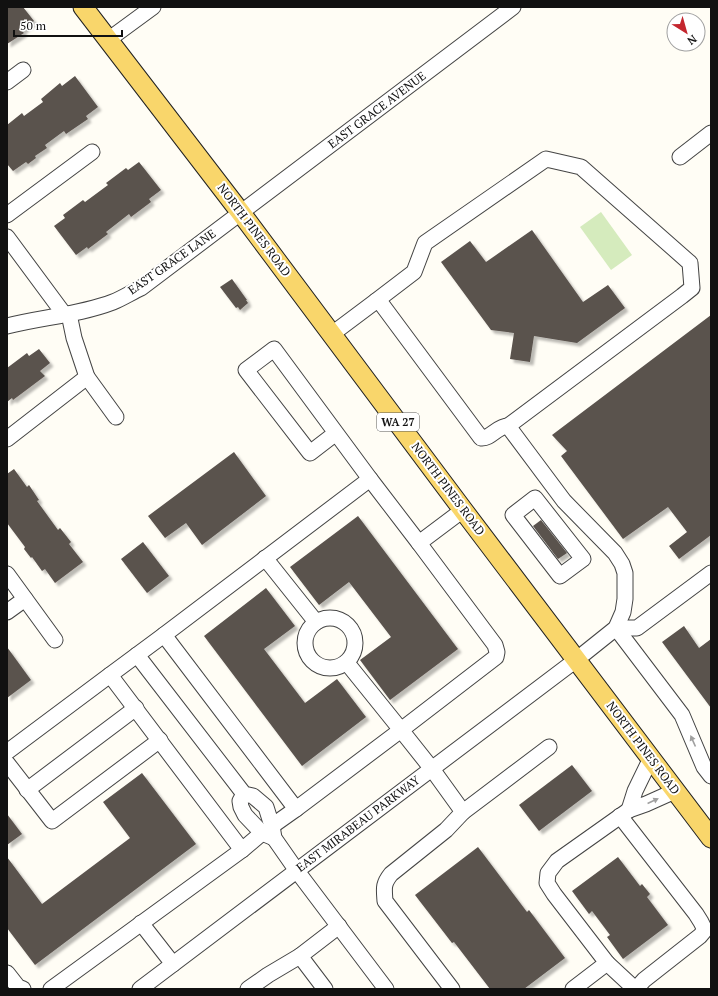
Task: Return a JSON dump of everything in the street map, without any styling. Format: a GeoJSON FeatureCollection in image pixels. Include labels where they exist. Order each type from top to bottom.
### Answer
{"type":"FeatureCollection","features":[{"type":"Feature","properties":{"kind":"main road","name":"NORTH PINES ROAD"},"geometry":{"type":"LineString","coordinates":[[83,7],[241,212],[463,510],[711,838]]}},
{"type":"Feature","properties":{"kind":"street"},"geometry":{"type":"LineString","coordinates":[[108,40],[152,7]]}},
{"type":"Feature","properties":{"kind":"street","name":"EAST GRACE AVENUE"},"geometry":{"type":"LineString","coordinates":[[241,212],[513,7]]}},
{"type":"Feature","properties":{"kind":"street"},"geometry":{"type":"LineString","coordinates":[[7,82],[23,70]]}},
{"type":"Feature","properties":{"kind":"street"},"geometry":{"type":"LineString","coordinates":[[680,157],[711,133]]}},
{"type":"Feature","properties":{"kind":"street"},"geometry":{"type":"LineString","coordinates":[[7,216],[92,152]]}},
{"type":"Feature","properties":{"kind":"street"},"geometry":{"type":"LineString","coordinates":[[332,334],[414,272],[425,243],[546,158],[581,167],[690,263],[692,288],[508,426],[502,426],[485,438],[481,438],[380,302],[376,301]]}},
{"type":"Feature","properties":{"kind":"street","name":"EAST GRACE LANE"},"geometry":{"type":"LineString","coordinates":[[7,326],[33,319],[66,314],[113,302],[141,288],[241,212]]}},
{"type":"Feature","properties":{"kind":"street"},"geometry":{"type":"LineString","coordinates":[[7,237],[66,314],[87,377],[116,417]]}},
{"type":"Feature","properties":{"kind":"street"},"geometry":{"type":"LineString","coordinates":[[51,989],[242,850],[270,832],[296,809],[496,657],[497,652],[495,645],[274,349],[246,370],[310,453],[336,433]]}},
{"type":"Feature","properties":{"kind":"street"},"geometry":{"type":"LineString","coordinates":[[7,439],[87,377]]}},
{"type":"Feature","properties":{"kind":"street"},"geometry":{"type":"LineString","coordinates":[[508,426],[564,502],[604,542],[622,564],[625,573],[625,600],[623,612],[616,628]]}},
{"type":"Feature","properties":{"kind":"street"},"geometry":{"type":"LineString","coordinates":[[7,752],[370,479]]}},
{"type":"Feature","properties":{"kind":"street"},"geometry":{"type":"LineString","coordinates":[[535,498],[583,559],[560,576],[513,515],[535,498]]}},
{"type":"Feature","properties":{"kind":"street"},"geometry":{"type":"LineString","coordinates":[[419,543],[463,510]]}},
{"type":"Feature","properties":{"kind":"street"},"geometry":{"type":"LineString","coordinates":[[265,558],[316,622]]}},
{"type":"Feature","properties":{"kind":"street"},"geometry":{"type":"LineString","coordinates":[[616,628],[637,628],[711,573]]}},
{"type":"Feature","properties":{"kind":"street"},"geometry":{"type":"LineString","coordinates":[[7,574],[55,640]]}},
{"type":"Feature","properties":{"kind":"street"},"geometry":{"type":"LineString","coordinates":[[7,612],[25,599]]}},
{"type":"Feature","properties":{"kind":"street"},"geometry":{"type":"LineString","coordinates":[[324,618],[337,619],[348,625],[356,640],[352,656],[347,663],[331,669],[323,668],[315,664],[310,658],[304,643],[310,628],[316,622],[324,618]]}},
{"type":"Feature","properties":{"kind":"street"},"geometry":{"type":"LineString","coordinates":[[616,628],[682,715],[704,767],[711,776]]}},
{"type":"Feature","properties":{"kind":"street","name":"EAST MIRABEAU PARKWAY"},"geometry":{"type":"LineString","coordinates":[[140,989],[576,660],[616,628]]}},
{"type":"Feature","properties":{"kind":"street"},"geometry":{"type":"LineString","coordinates":[[164,635],[296,809]]}},
{"type":"Feature","properties":{"kind":"street"},"geometry":{"type":"LineString","coordinates":[[137,655],[244,794],[253,796],[266,807],[270,832],[297,871],[386,989]]}},
{"type":"Feature","properties":{"kind":"street"},"geometry":{"type":"LineString","coordinates":[[347,663],[432,769],[463,812]]}},
{"type":"Feature","properties":{"kind":"street"},"geometry":{"type":"LineString","coordinates":[[110,675],[242,850]]}},
{"type":"Feature","properties":{"kind":"street"},"geometry":{"type":"LineString","coordinates":[[28,790],[136,708]]}},
{"type":"Feature","properties":{"kind":"street"},"geometry":{"type":"LineString","coordinates":[[7,764],[52,821],[160,740]]}},
{"type":"Feature","properties":{"kind":"street"},"geometry":{"type":"LineString","coordinates":[[452,989],[385,900],[385,882],[391,874],[446,830],[463,812],[550,747]]}},
{"type":"Feature","properties":{"kind":"street"},"geometry":{"type":"LineString","coordinates":[[624,813],[651,758]]}},
{"type":"Feature","properties":{"kind":"street"},"geometry":{"type":"LineString","coordinates":[[624,813],[696,914],[705,930],[700,936],[644,980],[635,989],[607,963],[554,894],[547,883],[548,874],[557,861],[624,813],[675,791]]}},
{"type":"Feature","properties":{"kind":"street"},"geometry":{"type":"LineString","coordinates":[[244,794],[240,801],[241,807],[250,822],[270,832]]}},
{"type":"Feature","properties":{"kind":"street"},"geometry":{"type":"LineString","coordinates":[[141,923],[173,964]]}},
{"type":"Feature","properties":{"kind":"street"},"geometry":{"type":"LineString","coordinates":[[248,989],[300,956],[339,926]]}},
{"type":"Feature","properties":{"kind":"street"},"geometry":{"type":"LineString","coordinates":[[300,956],[326,989]]}},
{"type":"Feature","properties":{"kind":"street"},"geometry":{"type":"LineString","coordinates":[[573,989],[607,963]]}},
{"type":"Feature","properties":{"kind":"street"},"geometry":{"type":"LineString","coordinates":[[7,973],[18,987],[23,989]]}},
{"type":"Feature","properties":{"kind":"green space"},"geometry":{"type":"Polygon","coordinates":[[[601,212],[632,255],[611,270],[580,227],[601,212]]]}},
{"type":"Feature","properties":{"kind":"building"},"geometry":{"type":"Polygon","coordinates":[[[7,7],[23,7],[34,21],[22,31],[24,33],[7,44],[7,7]]]}},
{"type":"Feature","properties":{"kind":"building"},"geometry":{"type":"Polygon","coordinates":[[[75,76],[98,107],[86,116],[88,119],[66,134],[64,131],[45,145],[47,148],[35,156],[36,158],[28,164],[26,162],[13,171],[7,164],[7,125],[22,113],[24,116],[43,102],[41,99],[60,83],[62,86],[75,76]]]}},
{"type":"Feature","properties":{"kind":"building"},"geometry":{"type":"Polygon","coordinates":[[[139,162],[161,190],[149,199],[151,202],[131,217],[129,214],[106,232],[108,234],[88,249],[87,247],[76,255],[54,226],[65,218],[63,215],[83,200],[85,202],[108,185],[106,183],[126,168],[128,170],[139,162]]]}},
{"type":"Feature","properties":{"kind":"building"},"geometry":{"type":"Polygon","coordinates":[[[532,230],[583,302],[608,285],[625,308],[577,343],[534,336],[530,362],[510,359],[514,333],[491,330],[441,262],[470,241],[486,262],[532,230]]]}},
{"type":"Feature","properties":{"kind":"building"},"geometry":{"type":"Polygon","coordinates":[[[232,279],[248,303],[240,310],[238,307],[236,308],[220,287],[232,279]]]}},
{"type":"Feature","properties":{"kind":"building"},"geometry":{"type":"Polygon","coordinates":[[[711,315],[711,535],[679,559],[669,546],[687,532],[668,507],[623,539],[561,456],[567,451],[552,435],[711,315]]]}},
{"type":"Feature","properties":{"kind":"building"},"geometry":{"type":"Polygon","coordinates":[[[39,349],[50,363],[40,371],[45,376],[13,400],[12,398],[7,402],[7,368],[27,353],[29,356],[39,349]]]}},
{"type":"Feature","properties":{"kind":"building"},"geometry":{"type":"Polygon","coordinates":[[[234,452],[266,496],[202,545],[186,523],[165,538],[148,516],[234,452]]]}},
{"type":"Feature","properties":{"kind":"building"},"geometry":{"type":"Polygon","coordinates":[[[14,469],[27,487],[29,485],[39,500],[37,501],[58,530],[60,528],[71,542],[69,544],[83,562],[55,583],[45,569],[42,571],[32,557],[31,558],[24,549],[25,547],[7,523],[7,474],[14,469]]]}},
{"type":"Feature","properties":{"kind":"building"},"geometry":{"type":"Polygon","coordinates":[[[358,516],[458,649],[390,700],[360,660],[391,637],[349,582],[319,605],[290,567],[358,516]]]}},
{"type":"Feature","properties":{"kind":"building"},"geometry":{"type":"Polygon","coordinates":[[[541,520],[567,553],[558,559],[533,526],[541,520]]]}},
{"type":"Feature","properties":{"kind":"building"},"geometry":{"type":"Polygon","coordinates":[[[143,542],[169,576],[147,593],[121,559],[143,542]]]}},
{"type":"Feature","properties":{"kind":"building"},"geometry":{"type":"Polygon","coordinates":[[[266,588],[295,626],[264,649],[305,703],[337,679],[366,717],[302,766],[204,636],[266,588]]]}},
{"type":"Feature","properties":{"kind":"building"},"geometry":{"type":"Polygon","coordinates":[[[684,626],[699,648],[711,639],[711,708],[662,642],[684,626]]]}},
{"type":"Feature","properties":{"kind":"building"},"geometry":{"type":"Polygon","coordinates":[[[7,647],[31,680],[7,698],[7,647]]]}},
{"type":"Feature","properties":{"kind":"building"},"geometry":{"type":"Polygon","coordinates":[[[572,765],[592,791],[539,831],[519,805],[572,765]]]}},
{"type":"Feature","properties":{"kind":"building"},"geometry":{"type":"Polygon","coordinates":[[[142,773],[196,844],[35,965],[7,928],[7,857],[42,904],[130,838],[103,802],[142,773]]]}},
{"type":"Feature","properties":{"kind":"building"},"geometry":{"type":"Polygon","coordinates":[[[7,814],[22,834],[7,845],[7,814]]]}},
{"type":"Feature","properties":{"kind":"building"},"geometry":{"type":"Polygon","coordinates":[[[478,847],[527,912],[529,910],[565,958],[524,989],[490,989],[415,895],[478,847]]]}},
{"type":"Feature","properties":{"kind":"building"},"geometry":{"type":"Polygon","coordinates":[[[618,857],[640,886],[642,884],[650,894],[647,897],[668,925],[623,959],[607,937],[610,935],[592,911],[589,914],[572,891],[618,857]]]}}]}
